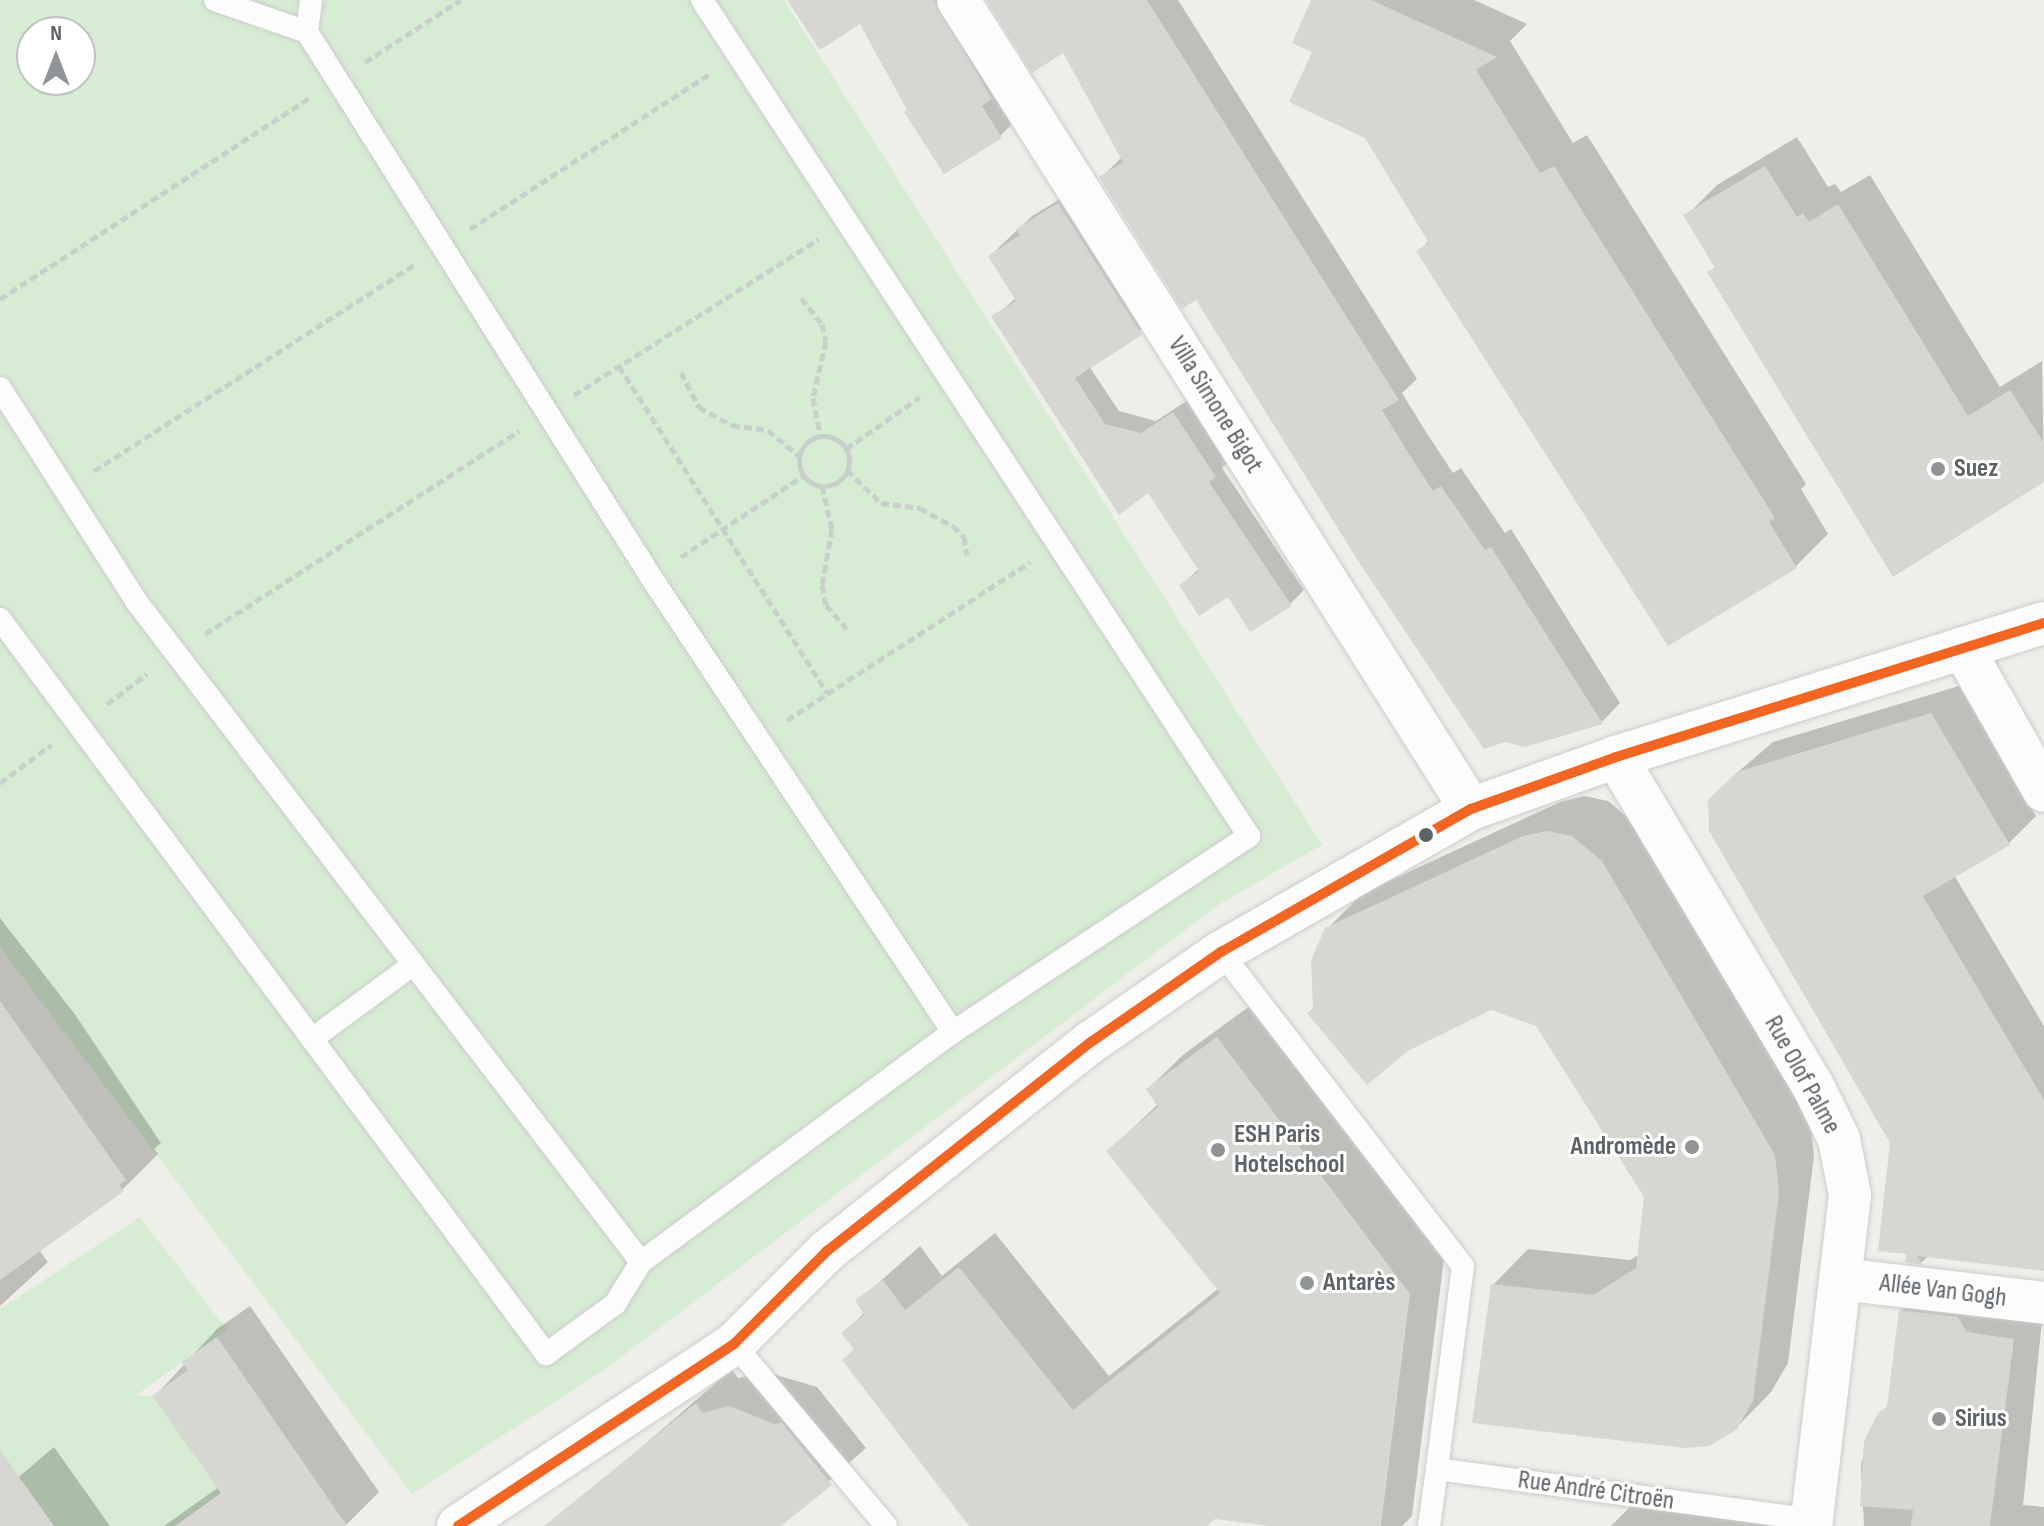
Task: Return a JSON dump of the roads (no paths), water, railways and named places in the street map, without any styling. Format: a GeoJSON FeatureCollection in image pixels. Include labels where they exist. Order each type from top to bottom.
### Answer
{"type":"FeatureCollection","features":[{"type":"Feature","properties":{"kind":"street","name":"Villa Simone Bigot"},"geometry":{"type":"LineString","coordinates":[[958,0],[1471,809]]}},
{"type":"Feature","properties":{"kind":"street"},"geometry":{"type":"LineString","coordinates":[[458,1526],[734,1344],[827,1251],[1091,1042],[1221,952],[1471,809],[1616,757],[2044,623]]}},
{"type":"Feature","properties":{"kind":"street"},"geometry":{"type":"LineString","coordinates":[[1963,648],[2044,791]]}},
{"type":"Feature","properties":{"kind":"street","name":"Rue Olof Palme"},"geometry":{"type":"LineString","coordinates":[[1616,757],[1812,1084],[1839,1139],[1850,1195],[1811,1523]]}},
{"type":"Feature","properties":{"kind":"street","name":"Allée Van Gogh"},"geometry":{"type":"LineString","coordinates":[[1841,1279],[2044,1303]]}},
{"type":"Feature","properties":{"kind":"lane"},"geometry":{"type":"LineString","coordinates":[[215,0],[307,32],[651,577],[953,1032]]}},
{"type":"Feature","properties":{"kind":"lane"},"geometry":{"type":"LineString","coordinates":[[307,32],[311,0]]}},
{"type":"Feature","properties":{"kind":"lane"},"geometry":{"type":"LineString","coordinates":[[0,619],[546,1354],[615,1304],[641,1262],[953,1032],[1249,836],[702,0]]}},
{"type":"Feature","properties":{"kind":"lane"},"geometry":{"type":"LineString","coordinates":[[0,388],[176,653],[411,966],[641,1262]]}},
{"type":"Feature","properties":{"kind":"lane"},"geometry":{"type":"LineString","coordinates":[[1221,952],[1463,1266],[1429,1526]]}},
{"type":"Feature","properties":{"kind":"lane"},"geometry":{"type":"LineString","coordinates":[[312,1039],[411,966]]}},
{"type":"Feature","properties":{"kind":"lane"},"geometry":{"type":"LineString","coordinates":[[734,1344],[886,1526]]}},
{"type":"Feature","properties":{"kind":"lane","name":"Rue André Citroën"},"geometry":{"type":"LineString","coordinates":[[1437,1469],[1811,1523]]}},
{"type":"Feature","properties":{"kind":"place","name":"Suez"},"geometry":{"type":"Point","coordinates":[1938,469]}},
{"type":"Feature","properties":{"kind":"place","name":"Andromède"},"geometry":{"type":"Point","coordinates":[1692,1147]}},
{"type":"Feature","properties":{"kind":"place","name":"ESH Paris Hotelschool"},"geometry":{"type":"Point","coordinates":[1218,1150]}},
{"type":"Feature","properties":{"kind":"place","name":"Antarès"},"geometry":{"type":"Point","coordinates":[1307,1283]}},
{"type":"Feature","properties":{"kind":"place","name":"Sirius"},"geometry":{"type":"Point","coordinates":[1939,1419]}}]}
